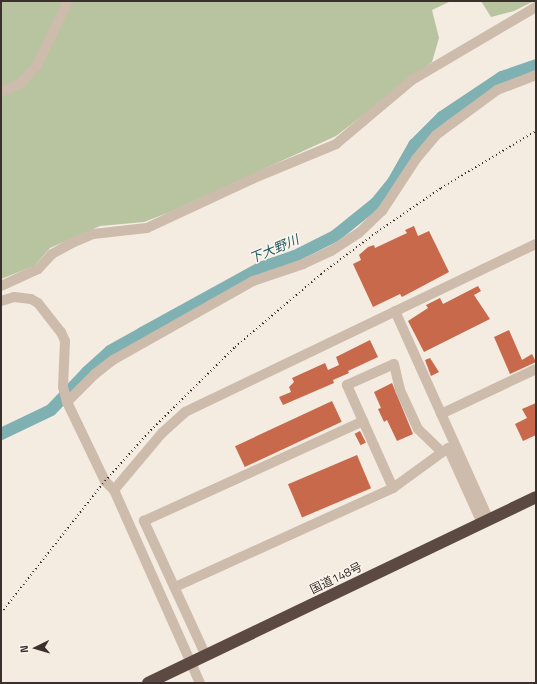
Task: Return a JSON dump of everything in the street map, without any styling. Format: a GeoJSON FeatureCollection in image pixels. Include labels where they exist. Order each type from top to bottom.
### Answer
{"type":"FeatureCollection","features":[{"type":"Feature","properties":{"kind":"highway","name":"国道148号"},"geometry":{"type":"LineString","coordinates":[[148,683],[536,497]]}},
{"type":"Feature","properties":{"kind":"street"},"geometry":{"type":"LineString","coordinates":[[1,92],[21,82],[37,65],[68,1]]}},
{"type":"Feature","properties":{"kind":"street"},"geometry":{"type":"LineString","coordinates":[[1,286],[38,268],[52,254],[93,234],[147,228],[252,178],[336,144],[412,80],[536,7]]}},
{"type":"Feature","properties":{"kind":"street"},"geometry":{"type":"LineString","coordinates":[[67,402],[95,374],[114,360],[253,281],[308,262],[359,233],[382,211],[416,159],[436,135],[496,90],[536,75]]}},
{"type":"Feature","properties":{"kind":"street"},"geometry":{"type":"LineString","coordinates":[[114,490],[162,433],[185,412],[536,244]]}},
{"type":"Feature","properties":{"kind":"street"},"geometry":{"type":"LineString","coordinates":[[1,300],[22,297],[34,301],[61,332],[65,341],[63,387],[67,402],[105,481],[114,490],[190,664],[200,683]]}},
{"type":"Feature","properties":{"kind":"street"},"geometry":{"type":"LineString","coordinates":[[394,311],[441,414],[485,521]]}},
{"type":"Feature","properties":{"kind":"street"},"geometry":{"type":"LineString","coordinates":[[394,488],[347,385],[394,364],[400,390],[418,429],[442,452]]}},
{"type":"Feature","properties":{"kind":"street"},"geometry":{"type":"LineString","coordinates":[[441,414],[536,369]]}},
{"type":"Feature","properties":{"kind":"street"},"geometry":{"type":"LineString","coordinates":[[206,656],[144,521],[363,421]]}},
{"type":"Feature","properties":{"kind":"street"},"geometry":{"type":"LineString","coordinates":[[174,587],[394,488],[448,448],[485,521]]}},
{"type":"Feature","properties":{"kind":"green space"},"geometry":{"type":"Polygon","coordinates":[[[1,1],[451,1],[432,10],[439,38],[432,62],[336,136],[170,212],[144,222],[100,226],[50,248],[34,266],[1,279],[1,1]]]}},
{"type":"Feature","properties":{"kind":"green space"},"geometry":{"type":"Polygon","coordinates":[[[481,1],[534,1],[514,11],[491,17],[481,1]]]}},
{"type":"Feature","properties":{"kind":"building"},"geometry":{"type":"Polygon","coordinates":[[[414,226],[418,236],[429,231],[449,272],[402,297],[400,294],[373,307],[353,264],[361,260],[359,255],[368,247],[374,245],[375,248],[407,233],[405,230],[414,226]]]}},
{"type":"Feature","properties":{"kind":"building"},"geometry":{"type":"Polygon","coordinates":[[[478,286],[481,291],[474,295],[490,319],[424,352],[408,321],[428,308],[426,305],[440,298],[443,304],[478,286]]]}},
{"type":"Feature","properties":{"kind":"building"},"geometry":{"type":"Polygon","coordinates":[[[509,330],[522,360],[532,354],[536,362],[510,374],[494,337],[509,330]]]}},
{"type":"Feature","properties":{"kind":"building"},"geometry":{"type":"Polygon","coordinates":[[[370,340],[378,357],[348,371],[349,373],[333,380],[334,383],[283,405],[279,397],[291,392],[289,387],[294,382],[292,378],[325,363],[328,370],[339,365],[336,357],[370,340]]]}},
{"type":"Feature","properties":{"kind":"building"},"geometry":{"type":"Polygon","coordinates":[[[430,358],[439,372],[431,376],[425,360],[430,358]]]}},
{"type":"Feature","properties":{"kind":"building"},"geometry":{"type":"Polygon","coordinates":[[[392,383],[413,434],[397,441],[387,420],[384,422],[378,409],[381,408],[374,392],[392,383]]]}},
{"type":"Feature","properties":{"kind":"building"},"geometry":{"type":"Polygon","coordinates":[[[332,401],[342,422],[245,467],[235,446],[332,401]]]}},
{"type":"Feature","properties":{"kind":"building"},"geometry":{"type":"Polygon","coordinates":[[[536,403],[536,435],[523,441],[515,424],[527,418],[522,409],[536,403]]]}},
{"type":"Feature","properties":{"kind":"building"},"geometry":{"type":"Polygon","coordinates":[[[360,431],[366,443],[361,445],[355,434],[360,431]]]}},
{"type":"Feature","properties":{"kind":"building"},"geometry":{"type":"Polygon","coordinates":[[[357,455],[371,488],[302,517],[288,484],[357,455]]]}},
{"type":"Feature","properties":{"kind":"waterway","name":"下大野川"},"geometry":{"type":"LineString","coordinates":[[1,434],[51,410],[87,372],[110,351],[260,268],[295,256],[335,236],[376,203],[393,182],[414,145],[442,117],[502,77],[536,65]]}},
{"type":"Feature","properties":{"kind":"railway"},"geometry":{"type":"LineString","coordinates":[[1,613],[105,481],[148,433],[235,347],[321,274],[377,232],[441,188],[536,131]]}}]}
